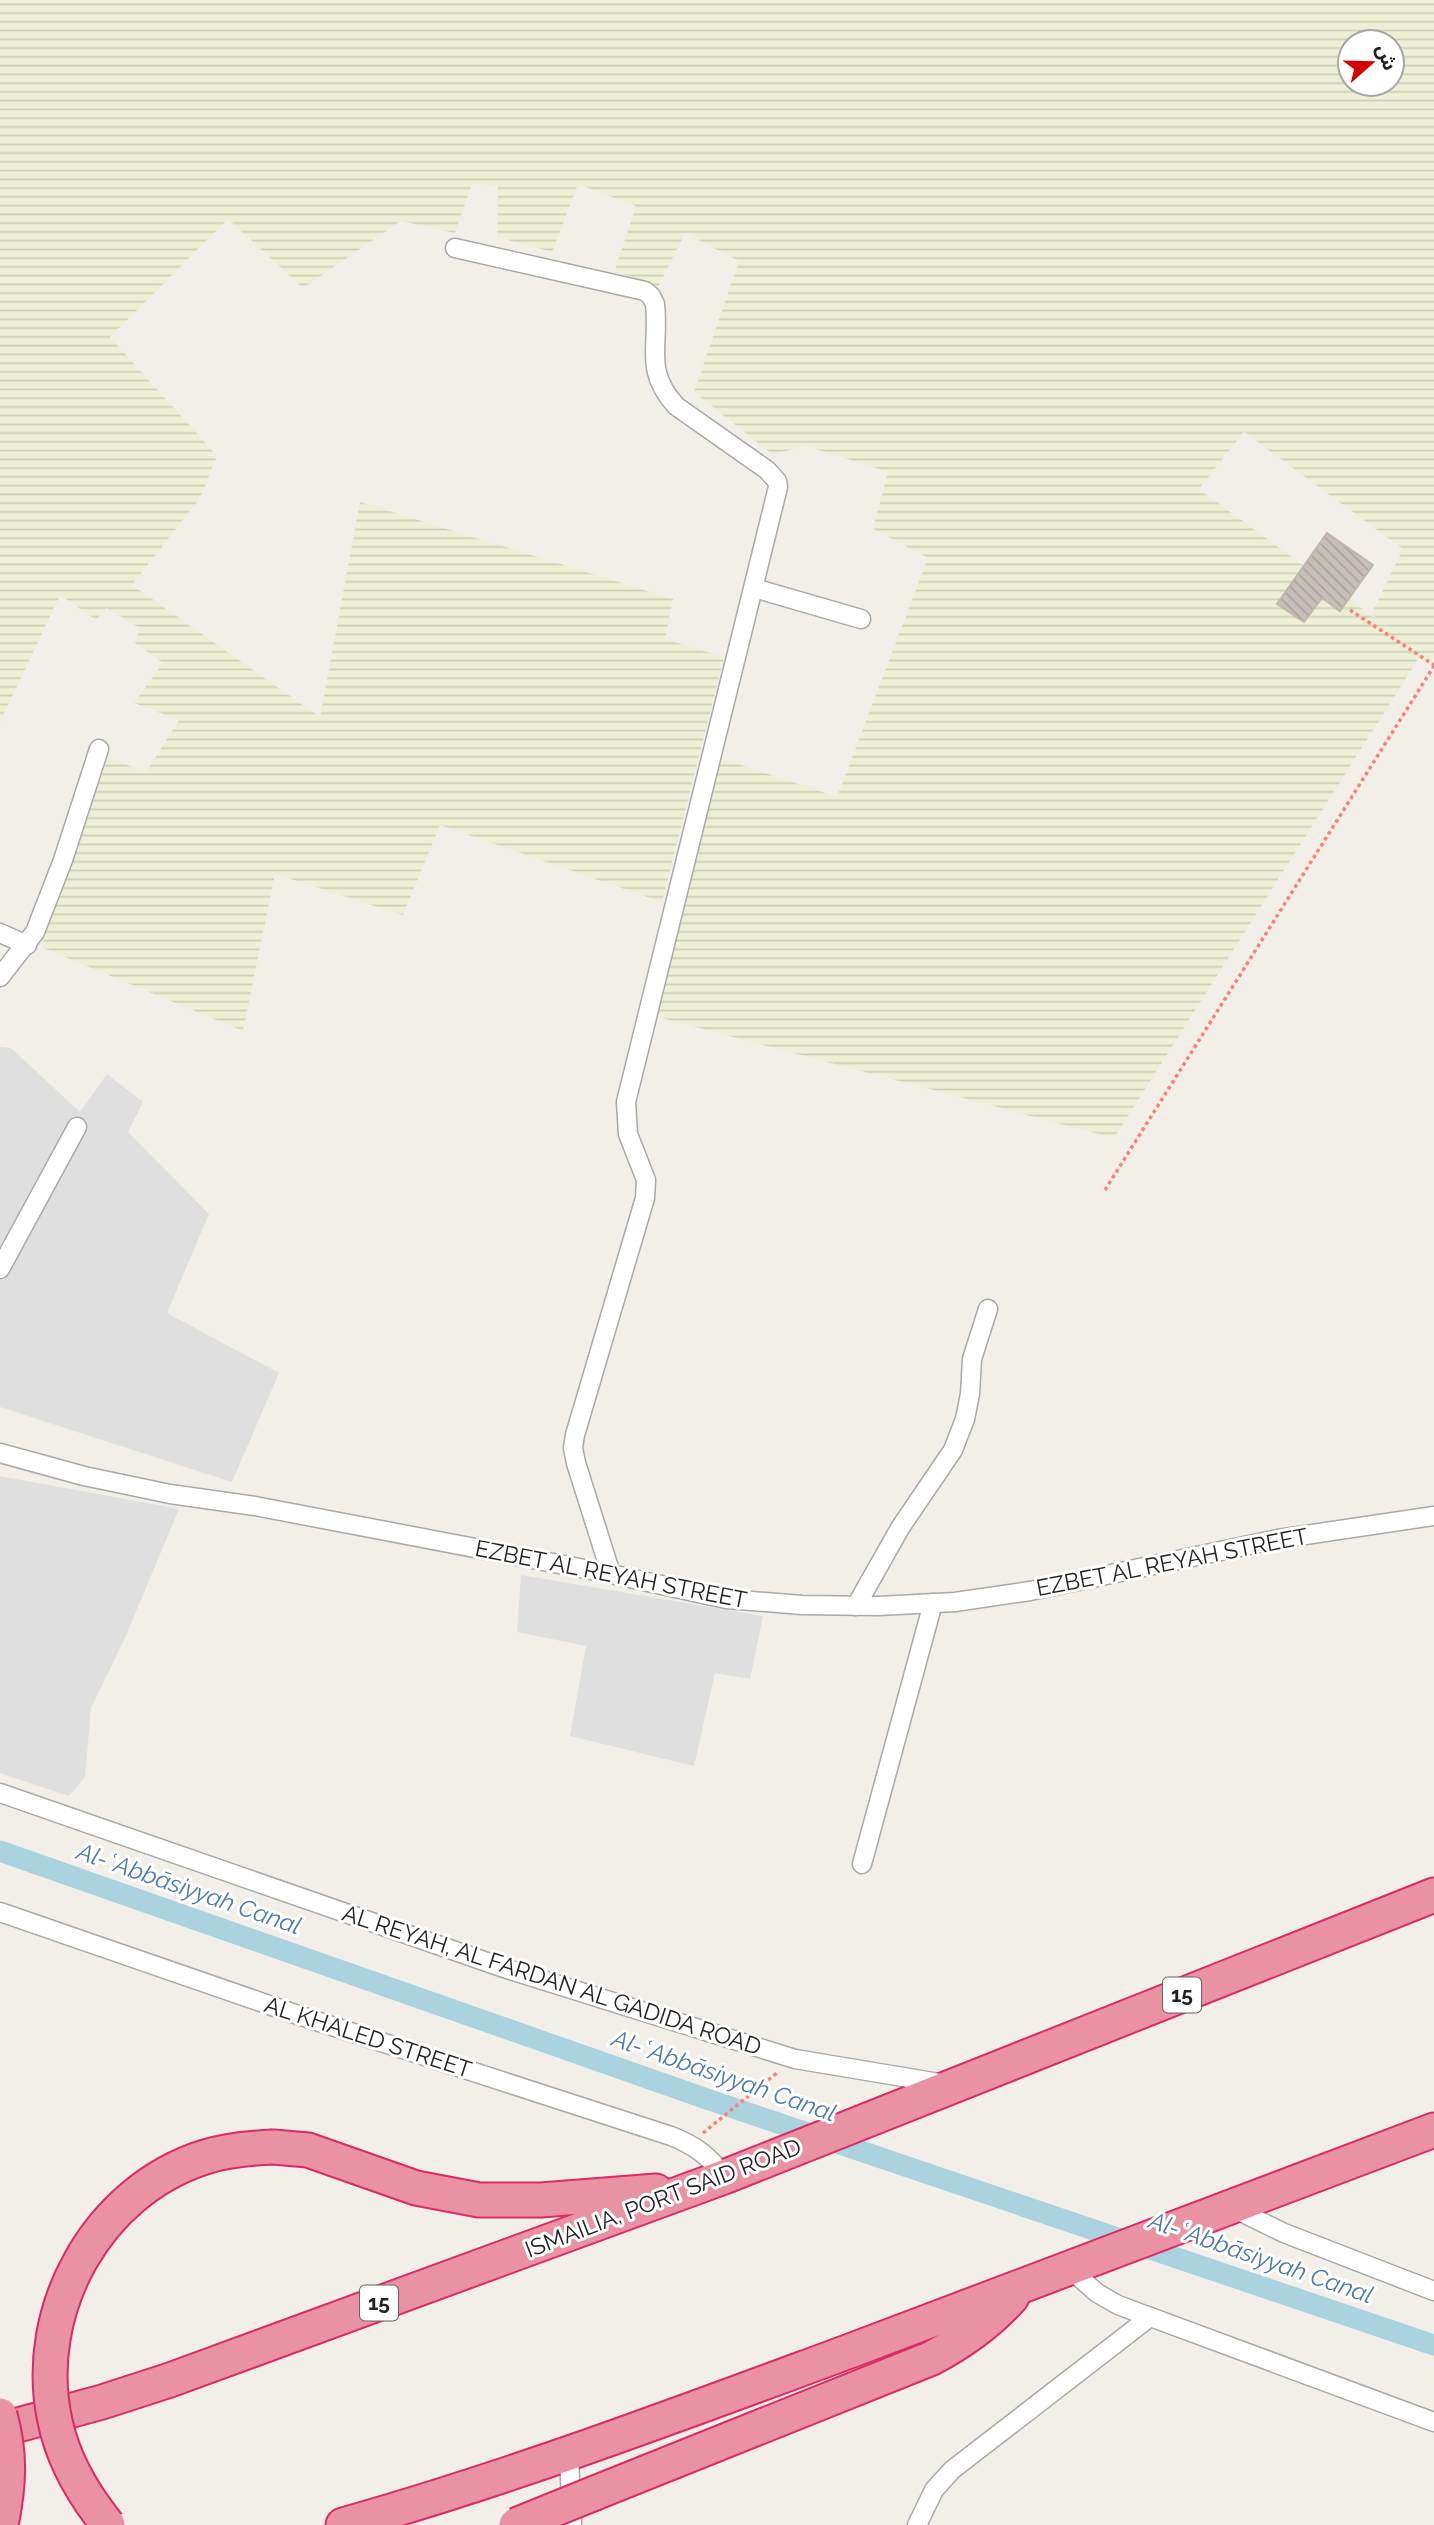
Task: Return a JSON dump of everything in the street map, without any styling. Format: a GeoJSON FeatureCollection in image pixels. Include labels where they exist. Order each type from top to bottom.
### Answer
{"type":"FeatureCollection","features":[{"type":"Feature","properties":{"kind":"highway","name":"ISMAILIA, PORT SAID ROAD"},"geometry":{"type":"LineString","coordinates":[[0,2430],[170,2381],[739,2171],[1434,1895]]}},
{"type":"Feature","properties":{"kind":"highway"},"geometry":{"type":"LineString","coordinates":[[343,2525],[432,2500],[569,2455],[1233,2208],[1434,2130]]}},
{"type":"Feature","properties":{"kind":"highway"},"geometry":{"type":"LineString","coordinates":[[108,2525],[87,2500],[68,2462],[55,2421],[50,2379],[53,2336],[63,2295],[82,2257],[100,2231],[137,2193],[173,2170],[205,2157],[239,2149],[273,2147],[308,2150],[416,2188],[479,2200],[541,2200],[690,2189]]}},
{"type":"Feature","properties":{"kind":"highway"},"geometry":{"type":"LineString","coordinates":[[516,2525],[932,2358],[951,2348],[988,2321],[1020,2287]]}},
{"type":"Feature","properties":{"kind":"highway"},"geometry":{"type":"LineString","coordinates":[[0,2415],[9,2464],[1,2525]]}},
{"type":"Feature","properties":{"kind":"street"},"geometry":{"type":"LineString","coordinates":[[455,247],[636,289],[651,296],[656,315],[656,375],[667,395],[676,406],[767,470],[776,481],[778,494],[626,1102],[628,1134],[646,1180],[645,1198],[575,1435],[576,1463],[611,1574]]}},
{"type":"Feature","properties":{"kind":"street"},"geometry":{"type":"LineString","coordinates":[[754,588],[861,619]]}},
{"type":"Feature","properties":{"kind":"street"},"geometry":{"type":"LineString","coordinates":[[0,977],[35,932],[99,749]]}},
{"type":"Feature","properties":{"kind":"street"},"geometry":{"type":"LineString","coordinates":[[0,933],[27,945]]}},
{"type":"Feature","properties":{"kind":"street"},"geometry":{"type":"LineString","coordinates":[[0,1269],[77,1127]]}},
{"type":"Feature","properties":{"kind":"street"},"geometry":{"type":"LineString","coordinates":[[856,1606],[900,1528],[953,1450],[965,1419],[972,1359],[988,1309]]}},
{"type":"Feature","properties":{"kind":"street","name":"EZBET AL REYAH STREET"},"geometry":{"type":"LineString","coordinates":[[0,1453],[84,1476],[170,1494],[255,1506],[611,1574],[726,1599],[802,1605],[933,1603],[1030,1591],[1278,1539],[1433,1515]]}},
{"type":"Feature","properties":{"kind":"street"},"geometry":{"type":"LineString","coordinates":[[862,1864],[933,1603]]}},
{"type":"Feature","properties":{"kind":"street","name":"AL REYAH, AL FARDAN AL GADIDA ROAD"},"geometry":{"type":"LineString","coordinates":[[0,1793],[504,1968],[782,2054],[941,2090]]}},
{"type":"Feature","properties":{"kind":"street","name":"AL KHALED STREET"},"geometry":{"type":"LineString","coordinates":[[0,1912],[298,2015],[671,2136],[690,2143],[739,2171]]}},
{"type":"Feature","properties":{"kind":"street"},"geometry":{"type":"LineString","coordinates":[[1233,2208],[1284,2233],[1434,2291]]}},
{"type":"Feature","properties":{"kind":"street"},"geometry":{"type":"LineString","coordinates":[[1070,2269],[1097,2293],[1118,2305],[1434,2422]]}},
{"type":"Feature","properties":{"kind":"street"},"geometry":{"type":"LineString","coordinates":[[917,2525],[934,2490],[952,2470],[1150,2317]]}},
{"type":"Feature","properties":{"kind":"street"},"geometry":{"type":"LineString","coordinates":[[569,2455],[572,2525]]}},
{"type":"Feature","properties":{"kind":"path"},"geometry":{"type":"LineString","coordinates":[[1105,1190],[1434,666],[1350,610]]}},
{"type":"Feature","properties":{"kind":"path"},"geometry":{"type":"LineString","coordinates":[[702,2134],[775,2074]]}},
{"type":"Feature","properties":{"kind":"shaded area"},"geometry":{"type":"Polygon","coordinates":[[[0,1047],[11,1048],[80,1112],[107,1074],[143,1102],[128,1132],[209,1214],[167,1313],[279,1373],[232,1482],[0,1407],[0,1047]]]}},
{"type":"Feature","properties":{"kind":"shaded area"},"geometry":{"type":"Polygon","coordinates":[[[0,1476],[179,1509],[124,1640],[91,1708],[85,1777],[69,1796],[0,1773],[0,1476]]]}},
{"type":"Feature","properties":{"kind":"shaded area"},"geometry":{"type":"Polygon","coordinates":[[[521,1575],[763,1616],[750,1679],[715,1673],[694,1766],[570,1736],[586,1646],[517,1632],[521,1575]]]}},
{"type":"Feature","properties":{"kind":"green space"},"geometry":{"type":"Polygon","coordinates":[[[0,0],[1434,0],[1434,655],[1430,660],[1422,653],[1114,1138],[650,1015],[714,756],[837,797],[928,558],[873,529],[888,472],[807,446],[772,454],[694,392],[739,261],[685,233],[657,289],[615,270],[636,206],[578,184],[552,252],[497,237],[498,186],[472,184],[455,233],[401,221],[303,288],[228,219],[110,337],[217,456],[200,498],[132,585],[320,717],[360,502],[673,599],[665,639],[724,657],[662,902],[440,825],[403,915],[275,874],[243,1031],[41,947],[108,758],[146,772],[179,720],[134,703],[163,663],[135,643],[140,628],[106,608],[96,620],[60,595],[0,722],[0,0]],[[1244,432],[1199,489],[1402,638],[1371,614],[1403,549],[1244,432]]]}},
{"type":"Feature","properties":{"kind":"building"},"geometry":{"type":"Polygon","coordinates":[[[1327,533],[1373,565],[1340,611],[1322,598],[1304,622],[1277,604],[1327,533]]]}},
{"type":"Feature","properties":{"kind":"waterway","name":"Al-ʿAbbāsiyyah Canal"},"geometry":{"type":"LineString","coordinates":[[0,1851],[704,2098],[1434,2345]]}}]}
